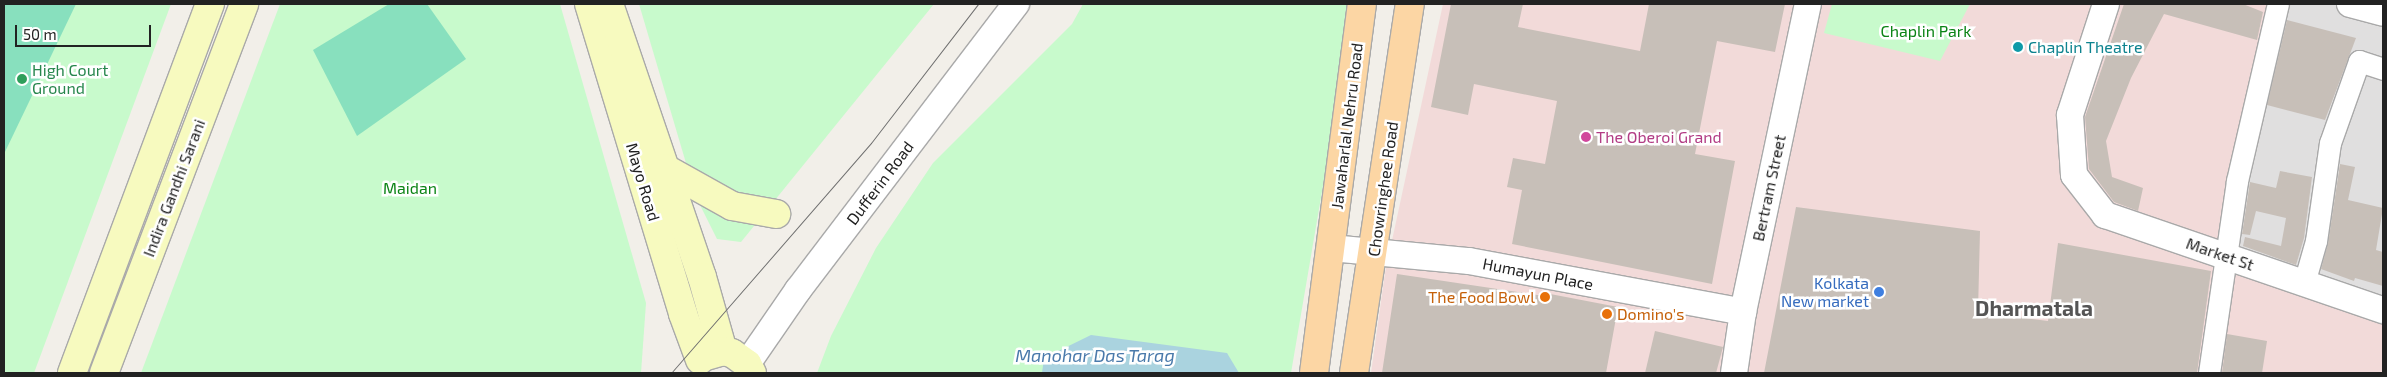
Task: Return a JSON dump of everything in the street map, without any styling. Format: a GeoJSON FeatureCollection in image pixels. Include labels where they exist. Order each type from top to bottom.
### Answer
{"type":"FeatureCollection","features":[{"type":"Feature","properties":{"kind":"main road","name":"Indira Gandhi Sarani"},"geometry":{"type":"LineString","coordinates":[[72,373],[210,4]]}},
{"type":"Feature","properties":{"kind":"main road","name":"Indira Gandhi Sarani"},"geometry":{"type":"LineString","coordinates":[[104,373],[244,4]]}},
{"type":"Feature","properties":{"kind":"main road","name":"Mayo Road"},"geometry":{"type":"LineString","coordinates":[[589,4],[683,314],[705,361]]}},
{"type":"Feature","properties":{"kind":"main road","name":"Mayo Road"},"geometry":{"type":"LineString","coordinates":[[609,4],[664,168],[705,361]]}},
{"type":"Feature","properties":{"kind":"main road","name":"Jawaharlal Nehru Road"},"geometry":{"type":"LineString","coordinates":[[1331,248],[1362,4]]}},
{"type":"Feature","properties":{"kind":"main road","name":"Chowringhee Road"},"geometry":{"type":"LineString","coordinates":[[1354,373],[1410,4]]}},
{"type":"Feature","properties":{"kind":"main road"},"geometry":{"type":"LineString","coordinates":[[664,168],[732,206],[776,214]]}},
{"type":"Feature","properties":{"kind":"main road"},"geometry":{"type":"LineString","coordinates":[[1314,373],[1331,248]]}},
{"type":"Feature","properties":{"kind":"main road"},"geometry":{"type":"LineString","coordinates":[[705,361],[749,368]]}},
{"type":"Feature","properties":{"kind":"street","name":"Dufferin Road"},"geometry":{"type":"LineString","coordinates":[[749,368],[798,290],[1016,4]]}},
{"type":"Feature","properties":{"kind":"street","name":"Bertram Street"},"geometry":{"type":"LineString","coordinates":[[1734,373],[1743,312],[1808,4]]}},
{"type":"Feature","properties":{"kind":"street","name":"Market St"},"geometry":{"type":"LineString","coordinates":[[2106,4],[2070,115],[2074,175],[2106,214],[2383,310]]}},
{"type":"Feature","properties":{"kind":"street"},"geometry":{"type":"LineString","coordinates":[[2209,373],[2237,181],[2278,4]]}},
{"type":"Feature","properties":{"kind":"street"},"geometry":{"type":"LineString","coordinates":[[2350,4],[2383,13]]}},
{"type":"Feature","properties":{"kind":"street"},"geometry":{"type":"LineString","coordinates":[[2304,283],[2316,241],[2330,143],[2359,61],[2383,69]]}},
{"type":"Feature","properties":{"kind":"street","name":"Humayun Place"},"geometry":{"type":"LineString","coordinates":[[1331,248],[1374,250],[1469,261],[1743,312]]}},
{"type":"Feature","properties":{"kind":"shaded area"},"geometry":{"type":"Polygon","coordinates":[[[1443,4],[2275,4],[2220,261],[2383,317],[2383,373],[1371,373],[1385,273],[1443,4]]]}},
{"type":"Feature","properties":{"kind":"shaded area"},"geometry":{"type":"Polygon","coordinates":[[[2288,4],[2383,4],[2383,299],[2235,249],[2288,4]]]}},
{"type":"Feature","properties":{"kind":"green space"},"geometry":{"type":"Polygon","coordinates":[[[4,4],[171,4],[34,373],[4,373],[4,4]]]}},
{"type":"Feature","properties":{"kind":"green space","name":"High Court Ground"},"geometry":{"type":"Polygon","coordinates":[[[4,4],[76,4],[4,154],[4,4]]]}},
{"type":"Feature","properties":{"kind":"green space","name":"Maidan"},"geometry":{"type":"Polygon","coordinates":[[[280,4],[560,4],[646,303],[641,373],[141,373],[280,4]]]}},
{"type":"Feature","properties":{"kind":"green space"},"geometry":{"type":"Polygon","coordinates":[[[389,4],[427,4],[466,59],[357,136],[313,50],[389,4]]]}},
{"type":"Feature","properties":{"kind":"green space"},"geometry":{"type":"Polygon","coordinates":[[[639,4],[934,4],[741,242],[717,239],[696,197],[639,4]]]}},
{"type":"Feature","properties":{"kind":"green space"},"geometry":{"type":"Polygon","coordinates":[[[1083,4],[1354,4],[1291,373],[817,373],[831,336],[876,248],[933,163],[1072,24],[1083,4]]]}},
{"type":"Feature","properties":{"kind":"green space","name":"Chaplin Park"},"geometry":{"type":"Polygon","coordinates":[[[1832,4],[1970,4],[1940,61],[1824,33],[1832,4]]]}},
{"type":"Feature","properties":{"kind":"water","name":"Manohar Das Tarag"},"geometry":{"type":"Polygon","coordinates":[[[1091,335],[1227,353],[1239,373],[1042,373],[1044,358],[1091,335]]]}},
{"type":"Feature","properties":{"kind":"building","name":"The Oberoi Grand"},"geometry":{"type":"Polygon","coordinates":[[[1451,4],[1523,4],[1518,27],[1640,51],[1649,4],[1785,4],[1775,52],[1717,41],[1695,154],[1735,161],[1712,284],[1512,244],[1522,190],[1507,187],[1513,158],[1545,164],[1557,101],[1474,84],[1468,115],[1431,107],[1451,4]]]}},
{"type":"Feature","properties":{"kind":"building"},"geometry":{"type":"Polygon","coordinates":[[[2124,4],[2243,4],[2263,12],[2257,40],[2164,14],[2131,78],[2106,141],[2112,177],[2143,188],[2138,211],[2114,202],[2089,169],[2085,117],[2124,4]]]}},
{"type":"Feature","properties":{"kind":"building"},"geometry":{"type":"Polygon","coordinates":[[[2287,20],[2356,38],[2325,120],[2267,105],[2287,20]]]}},
{"type":"Feature","properties":{"kind":"building"},"geometry":{"type":"Polygon","coordinates":[[[2340,164],[2355,167],[2348,200],[2383,208],[2376,250],[2383,252],[2383,286],[2355,278],[2354,281],[2321,269],[2328,243],[2340,164]]]}},
{"type":"Feature","properties":{"kind":"building"},"geometry":{"type":"Polygon","coordinates":[[[2280,171],[2312,177],[2304,238],[2296,265],[2243,246],[2245,237],[2281,246],[2286,218],[2256,211],[2250,235],[2242,234],[2250,182],[2276,188],[2280,171]]]}},
{"type":"Feature","properties":{"kind":"building","name":"Kolkata New market"},"geometry":{"type":"Polygon","coordinates":[[[1796,207],[1980,231],[1978,312],[2048,321],[2058,243],[2211,271],[2197,373],[1764,373],[1796,207]]]}},
{"type":"Feature","properties":{"kind":"building"},"geometry":{"type":"Polygon","coordinates":[[[1397,274],[1544,296],[1545,293],[1618,307],[1606,373],[1382,373],[1397,274]]]}},
{"type":"Feature","properties":{"kind":"building"},"geometry":{"type":"Polygon","coordinates":[[[1655,331],[1723,347],[1716,373],[1645,373],[1655,331]]]}},
{"type":"Feature","properties":{"kind":"building"},"geometry":{"type":"Polygon","coordinates":[[[2227,334],[2267,341],[2262,373],[2222,373],[2227,334]]]}},
{"type":"Feature","properties":{"kind":"tram line"},"geometry":{"type":"LineString","coordinates":[[671,373],[871,143],[978,4]]}},
{"type":"Feature","properties":{"kind":"place","name":"Chaplin Theatre"},"geometry":{"type":"Point","coordinates":[2018,47]}},
{"type":"Feature","properties":{"kind":"place","name":"High Court Ground"},"geometry":{"type":"Point","coordinates":[22,79]}},
{"type":"Feature","properties":{"kind":"place","name":"The Oberoi Grand"},"geometry":{"type":"Point","coordinates":[1586,137]}},
{"type":"Feature","properties":{"kind":"place","name":"Kolkata New market"},"geometry":{"type":"Point","coordinates":[1879,292]}},
{"type":"Feature","properties":{"kind":"place","name":"The Food Bowl"},"geometry":{"type":"Point","coordinates":[1545,297]}},
{"type":"Feature","properties":{"kind":"place","name":"Domino's"},"geometry":{"type":"Point","coordinates":[1607,314]}},
{"type":"Feature","properties":{"kind":"district","name":"Dharmatala"},"geometry":{"type":"Point","coordinates":[2034,308]}}]}
